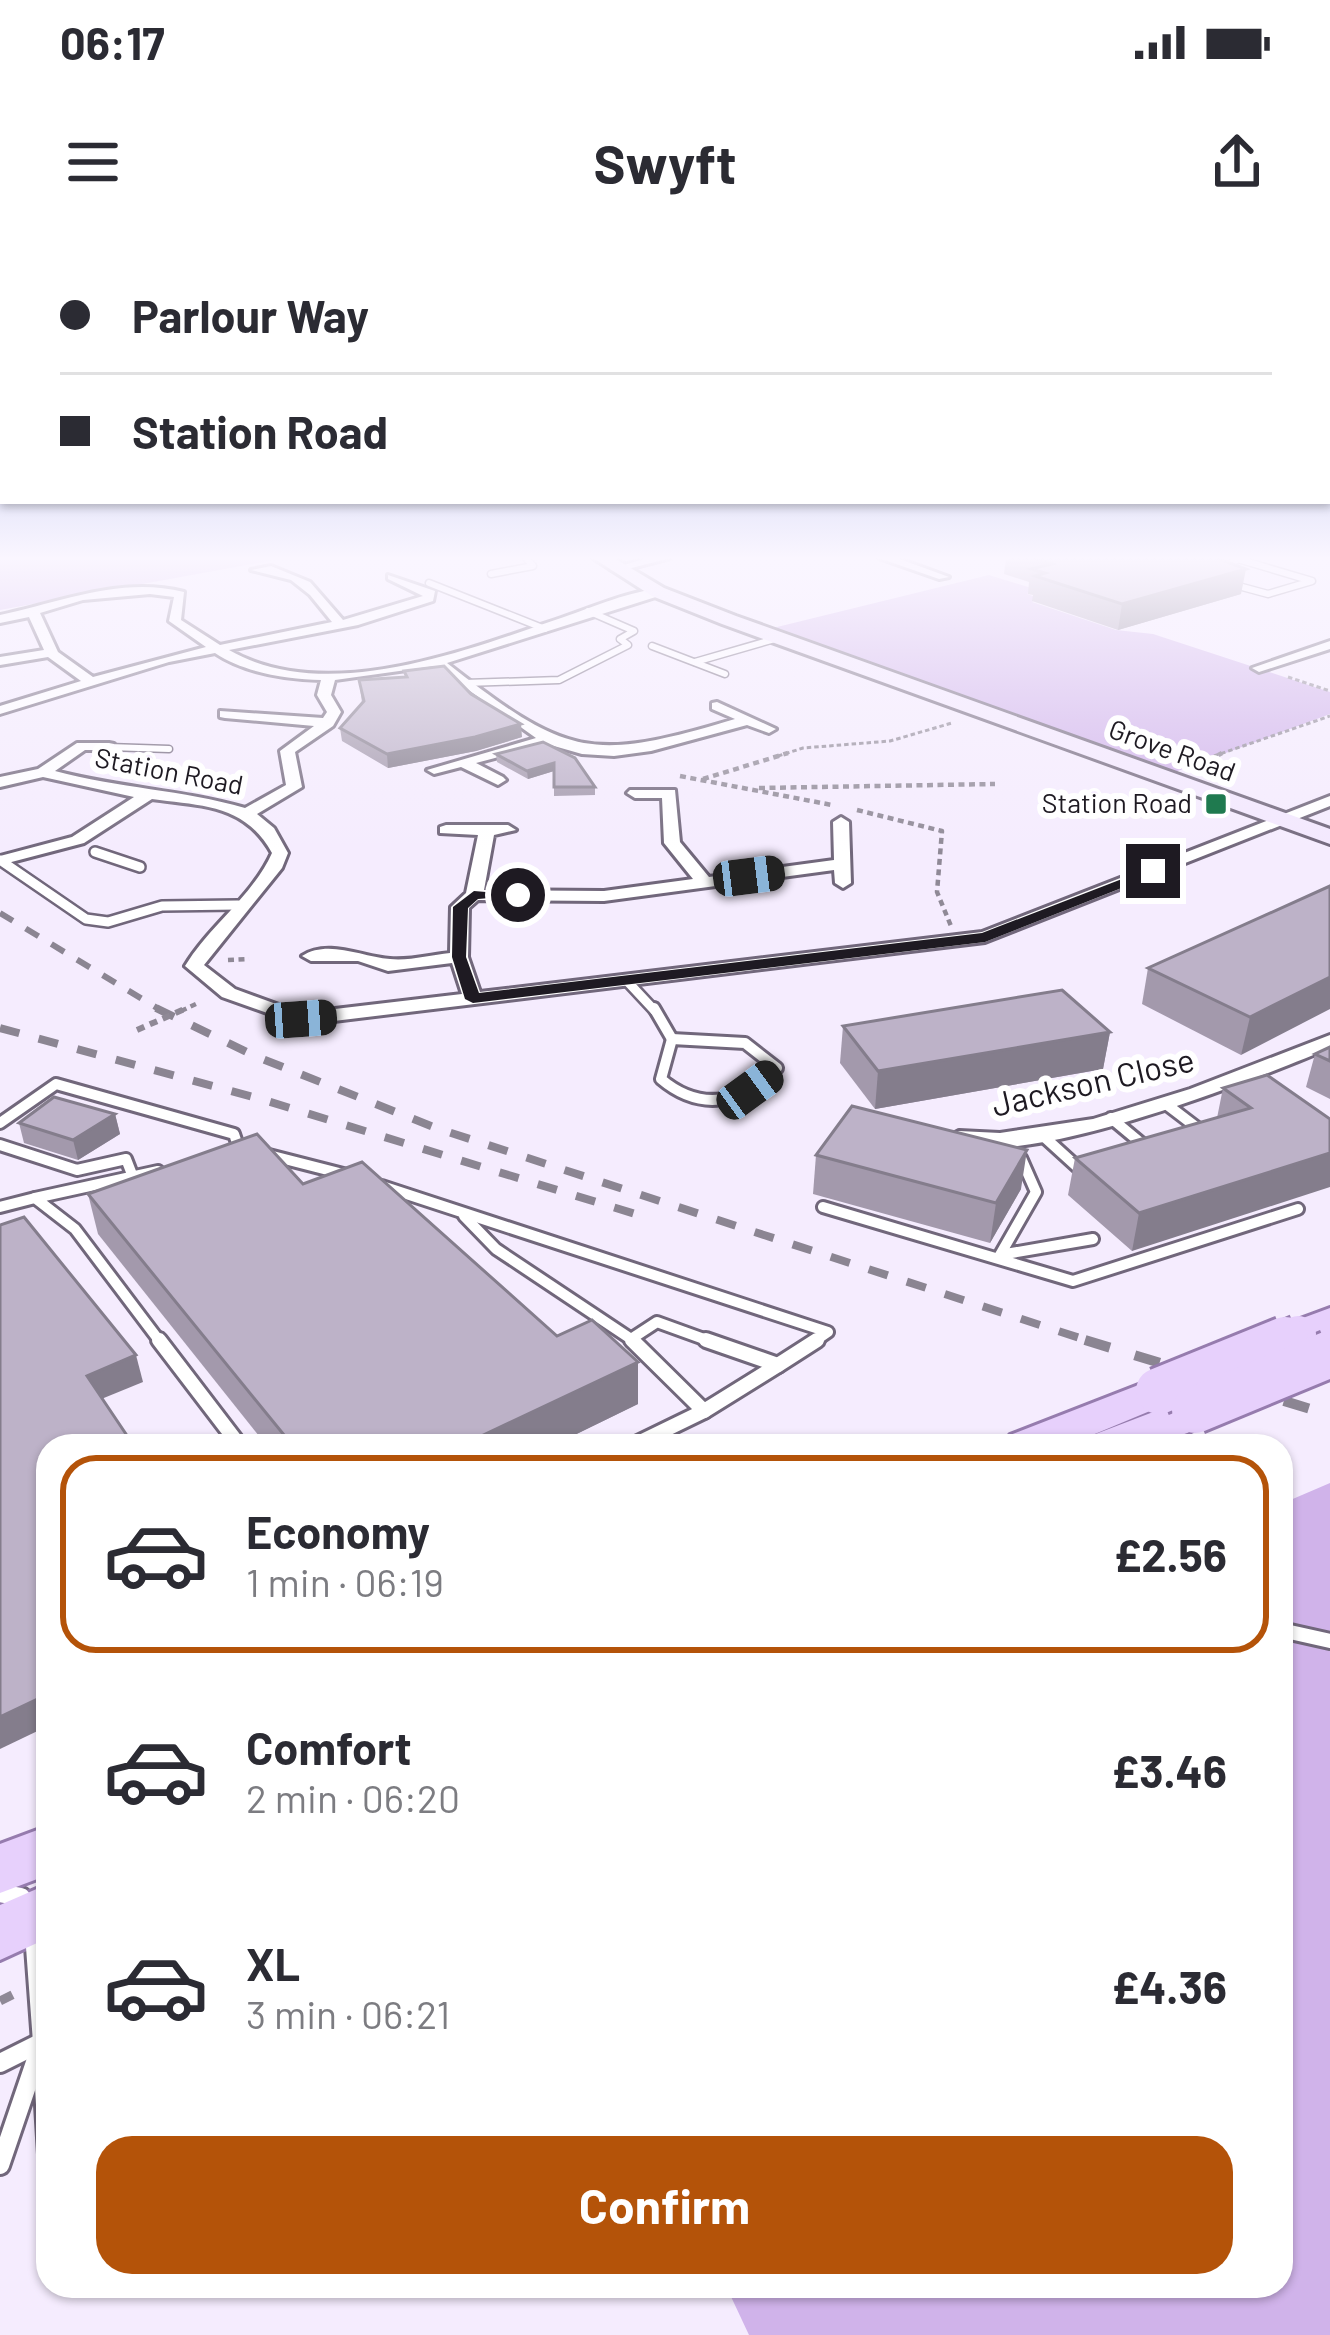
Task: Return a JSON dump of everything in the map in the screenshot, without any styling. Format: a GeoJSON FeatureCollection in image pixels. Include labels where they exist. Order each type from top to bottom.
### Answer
{"type":"FeatureCollection","features":[{"type":"Feature","properties":{"kind":"main road"},"geometry":{"type":"LineString","coordinates":[[1066,1434],[1177,1401],[1319,1336]]}},
{"type":"Feature","properties":{"kind":"main road"},"geometry":{"type":"LineString","coordinates":[[1126,1434],[1177,1401]]}},
{"type":"Feature","properties":{"kind":"main road"},"geometry":{"type":"LineString","coordinates":[[0,1869],[36,1855]]}},
{"type":"Feature","properties":{"kind":"street"},"geometry":{"type":"LineString","coordinates":[[0,661],[30,656]]}},
{"type":"Feature","properties":{"kind":"street"},"geometry":{"type":"LineString","coordinates":[[56,656],[94,684]]}},
{"type":"Feature","properties":{"kind":"street"},"geometry":{"type":"LineString","coordinates":[[0,710],[187,656]]}},
{"type":"Feature","properties":{"kind":"street"},"geometry":{"type":"LineString","coordinates":[[227,656],[275,674],[328,680],[458,656]]}},
{"type":"Feature","properties":{"kind":"street","name":"Grove Road"},"geometry":{"type":"LineString","coordinates":[[826,656],[1330,837]]}},
{"type":"Feature","properties":{"kind":"street"},"geometry":{"type":"LineString","coordinates":[[1260,668],[1297,656]]}},
{"type":"Feature","properties":{"kind":"street"},"geometry":{"type":"LineString","coordinates":[[438,662],[544,740],[584,752],[634,753],[748,720]]}},
{"type":"Feature","properties":{"kind":"street"},"geometry":{"type":"LineString","coordinates":[[247,813],[294,787],[287,751],[328,723],[334,712],[324,695],[328,680]]}},
{"type":"Feature","properties":{"kind":"street"},"geometry":{"type":"LineString","coordinates":[[717,706],[770,729]]}},
{"type":"Feature","properties":{"kind":"street"},"geometry":{"type":"LineString","coordinates":[[225,714],[328,723]]}},
{"type":"Feature","properties":{"kind":"street"},"geometry":{"type":"LineString","coordinates":[[434,770],[544,740]]}},
{"type":"Feature","properties":{"kind":"street"},"geometry":{"type":"LineString","coordinates":[[43,772],[82,746],[110,747]]}},
{"type":"Feature","properties":{"kind":"street"},"geometry":{"type":"LineString","coordinates":[[463,762],[498,780]]}},
{"type":"Feature","properties":{"kind":"street","name":"Station Road"},"geometry":{"type":"LineString","coordinates":[[0,782],[43,772],[247,813],[268,831],[280,853],[274,872],[238,905],[194,966],[206,981],[275,1013],[301,1019],[985,937],[1330,801]]}},
{"type":"Feature","properties":{"kind":"street"},"geometry":{"type":"LineString","coordinates":[[635,793],[670,793],[672,843],[703,881]]}},
{"type":"Feature","properties":{"kind":"street"},"geometry":{"type":"LineString","coordinates":[[1,860],[78,840],[148,795]]}},
{"type":"Feature","properties":{"kind":"street"},"geometry":{"type":"LineString","coordinates":[[841,822],[843,884]]}},
{"type":"Feature","properties":{"kind":"street"},"geometry":{"type":"LineString","coordinates":[[446,830],[508,830]]}},
{"type":"Feature","properties":{"kind":"street"},"geometry":{"type":"LineString","coordinates":[[473,999],[459,957],[467,901],[487,830]]}},
{"type":"Feature","properties":{"kind":"street"},"geometry":{"type":"LineString","coordinates":[[78,840],[95,852]]}},
{"type":"Feature","properties":{"kind":"street"},"geometry":{"type":"LineString","coordinates":[[467,901],[604,896],[842,864]]}},
{"type":"Feature","properties":{"kind":"street"},"geometry":{"type":"LineString","coordinates":[[311,956],[359,956],[388,965],[459,957]]}},
{"type":"Feature","properties":{"kind":"street","name":"Jackson Close"},"geometry":{"type":"LineString","coordinates":[[944,1134],[985,1141],[1017,1139],[1112,1118],[1264,1079],[1330,1041]]}},
{"type":"Feature","properties":{"kind":"lane"},"geometry":{"type":"LineString","coordinates":[[466,683],[560,680],[606,656]]}},
{"type":"Feature","properties":{"kind":"lane"},"geometry":{"type":"LineString","coordinates":[[678,656],[724,674]]}},
{"type":"Feature","properties":{"kind":"lane"},"geometry":{"type":"LineString","coordinates":[[695,662],[717,656]]}},
{"type":"Feature","properties":{"kind":"lane"},"geometry":{"type":"LineString","coordinates":[[110,747],[169,749]]}},
{"type":"Feature","properties":{"kind":"lane"},"geometry":{"type":"LineString","coordinates":[[95,852],[140,867]]}},
{"type":"Feature","properties":{"kind":"lane"},"geometry":{"type":"LineString","coordinates":[[1,860],[86,920],[108,922],[162,905],[238,905]]}},
{"type":"Feature","properties":{"kind":"lane"},"geometry":{"type":"LineString","coordinates":[[627,980],[652,1005],[672,1039],[662,1079],[699,1101],[740,1096],[777,1068],[745,1043],[672,1039]]}},
{"type":"Feature","properties":{"kind":"lane"},"geometry":{"type":"LineString","coordinates":[[0,1123],[56,1084],[234,1134],[240,1153]]}},
{"type":"Feature","properties":{"kind":"lane"},"geometry":{"type":"LineString","coordinates":[[1166,1104],[1212,1139]]}},
{"type":"Feature","properties":{"kind":"lane"},"geometry":{"type":"LineString","coordinates":[[1112,1118],[1157,1156]]}},
{"type":"Feature","properties":{"kind":"lane"},"geometry":{"type":"LineString","coordinates":[[1041,1134],[1087,1176]]}},
{"type":"Feature","properties":{"kind":"lane"},"geometry":{"type":"LineString","coordinates":[[1000,1255],[1036,1192],[1024,1173],[1017,1139]]}},
{"type":"Feature","properties":{"kind":"lane"},"geometry":{"type":"LineString","coordinates":[[0,1145],[77,1170],[126,1160],[133,1177]]}},
{"type":"Feature","properties":{"kind":"lane"},"geometry":{"type":"LineString","coordinates":[[219,1158],[240,1153],[294,1157],[828,1332],[704,1411],[657,1434]]}},
{"type":"Feature","properties":{"kind":"lane"},"geometry":{"type":"LineString","coordinates":[[0,1207],[176,1167]]}},
{"type":"Feature","properties":{"kind":"lane"},"geometry":{"type":"LineString","coordinates":[[35,1198],[75,1228],[231,1434]]}},
{"type":"Feature","properties":{"kind":"lane"},"geometry":{"type":"LineString","coordinates":[[824,1207],[1000,1255],[1058,1281],[1073,1281],[1298,1209]]}},
{"type":"Feature","properties":{"kind":"lane"},"geometry":{"type":"LineString","coordinates":[[458,1211],[496,1249],[631,1339],[704,1411]]}},
{"type":"Feature","properties":{"kind":"lane"},"geometry":{"type":"LineString","coordinates":[[1000,1255],[1093,1239]]}},
{"type":"Feature","properties":{"kind":"lane"},"geometry":{"type":"LineString","coordinates":[[631,1339],[657,1322],[778,1365]]}},
{"type":"Feature","properties":{"kind":"lane"},"geometry":{"type":"LineString","coordinates":[[1293,1633],[1330,1641]]}},
{"type":"Feature","properties":{"kind":"lane"},"geometry":{"type":"LineString","coordinates":[[20,1913],[36,1995]]}},
{"type":"Feature","properties":{"kind":"lane"},"geometry":{"type":"LineString","coordinates":[[0,2063],[36,2045]]}},
{"type":"Feature","properties":{"kind":"lane"},"geometry":{"type":"LineString","coordinates":[[0,2165],[36,2066]]}},
{"type":"Feature","properties":{"kind":"path"},"geometry":{"type":"LineString","coordinates":[[1260,668],[1330,691]]}},
{"type":"Feature","properties":{"kind":"path"},"geometry":{"type":"LineString","coordinates":[[700,780],[803,748],[890,741],[984,714]]}},
{"type":"Feature","properties":{"kind":"path"},"geometry":{"type":"LineString","coordinates":[[1163,779],[1216,759],[1210,757],[1330,716]]}},
{"type":"Feature","properties":{"kind":"path"},"geometry":{"type":"LineString","coordinates":[[678,776],[942,831],[937,892],[958,940]]}},
{"type":"Feature","properties":{"kind":"path"},"geometry":{"type":"LineString","coordinates":[[743,788],[995,784]]}},
{"type":"Feature","properties":{"kind":"path"},"geometry":{"type":"LineString","coordinates":[[137,1030],[198,1003]]}},
{"type":"Feature","properties":{"kind":"shaded area"},"geometry":{"type":"Polygon","coordinates":[[[849,656],[1219,656],[1330,692],[1330,714],[1172,773],[849,656]]]}},
{"type":"Feature","properties":{"kind":"shaded area"},"geometry":{"type":"Polygon","coordinates":[[[1330,1483],[1330,2335],[749,2335],[732,2298],[1293,2298],[1293,1499],[1330,1483]]]}},
{"type":"Feature","properties":{"kind":"building"},"geometry":{"type":"Polygon","coordinates":[[[444,666],[471,694],[521,724],[387,754],[340,728],[364,701],[359,680],[407,677],[404,671],[444,666]]]}},
{"type":"Feature","properties":{"kind":"building"},"geometry":{"type":"Polygon","coordinates":[[[543,742],[575,758],[595,787],[554,787],[554,763],[527,771],[496,754],[543,742]]]}},
{"type":"Feature","properties":{"kind":"building"},"geometry":{"type":"Polygon","coordinates":[[[1330,886],[1330,977],[1250,1017],[1148,968],[1330,886]]]}},
{"type":"Feature","properties":{"kind":"building"},"geometry":{"type":"Polygon","coordinates":[[[1062,990],[1110,1032],[878,1071],[843,1026],[1062,990]]]}},
{"type":"Feature","properties":{"kind":"building"},"geometry":{"type":"Polygon","coordinates":[[[1330,1047],[1330,1061],[1315,1054],[1330,1047]]]}},
{"type":"Feature","properties":{"kind":"building"},"geometry":{"type":"Polygon","coordinates":[[[1267,1075],[1330,1119],[1330,1153],[1139,1213],[1075,1158],[1251,1108],[1223,1088],[1267,1075]]]}},
{"type":"Feature","properties":{"kind":"building"},"geometry":{"type":"Polygon","coordinates":[[[54,1097],[115,1114],[73,1140],[19,1123],[54,1097]]]}},
{"type":"Feature","properties":{"kind":"building"},"geometry":{"type":"Polygon","coordinates":[[[852,1106],[1027,1150],[996,1203],[816,1155],[852,1106]]]}},
{"type":"Feature","properties":{"kind":"building"},"geometry":{"type":"Polygon","coordinates":[[[257,1134],[303,1184],[362,1162],[557,1336],[592,1320],[638,1362],[485,1434],[283,1434],[88,1194],[257,1134]]]}},
{"type":"Feature","properties":{"kind":"building"},"geometry":{"type":"Polygon","coordinates":[[[24,1217],[136,1355],[87,1376],[126,1434],[36,1434],[36,1700],[0,1717],[0,1225],[24,1217]]]}},
{"type":"Feature","properties":{"kind":"railway"},"geometry":{"type":"LineString","coordinates":[[0,913],[161,1011]]}},
{"type":"Feature","properties":{"kind":"railway"},"geometry":{"type":"LineString","coordinates":[[156,1008],[161,1011]]}},
{"type":"Feature","properties":{"kind":"railway"},"geometry":{"type":"LineString","coordinates":[[161,1011],[255,1056],[436,1128],[1095,1343]]}},
{"type":"Feature","properties":{"kind":"railway"},"geometry":{"type":"LineString","coordinates":[[0,1028],[264,1100],[645,1217]]}},
{"type":"Feature","properties":{"kind":"railway"},"geometry":{"type":"LineString","coordinates":[[1085,1340],[1330,1415]]}},
{"type":"Feature","properties":{"kind":"place","name":"Station Road"},"geometry":{"type":"Point","coordinates":[1216,804]}},
{"type":"Feature","properties":{"kind":"route"},"geometry":{"type":"LineString","coordinates":[[518,895],[474,895],[460,907],[459,957],[473,999],[985,937],[1153,871]]}}]}
